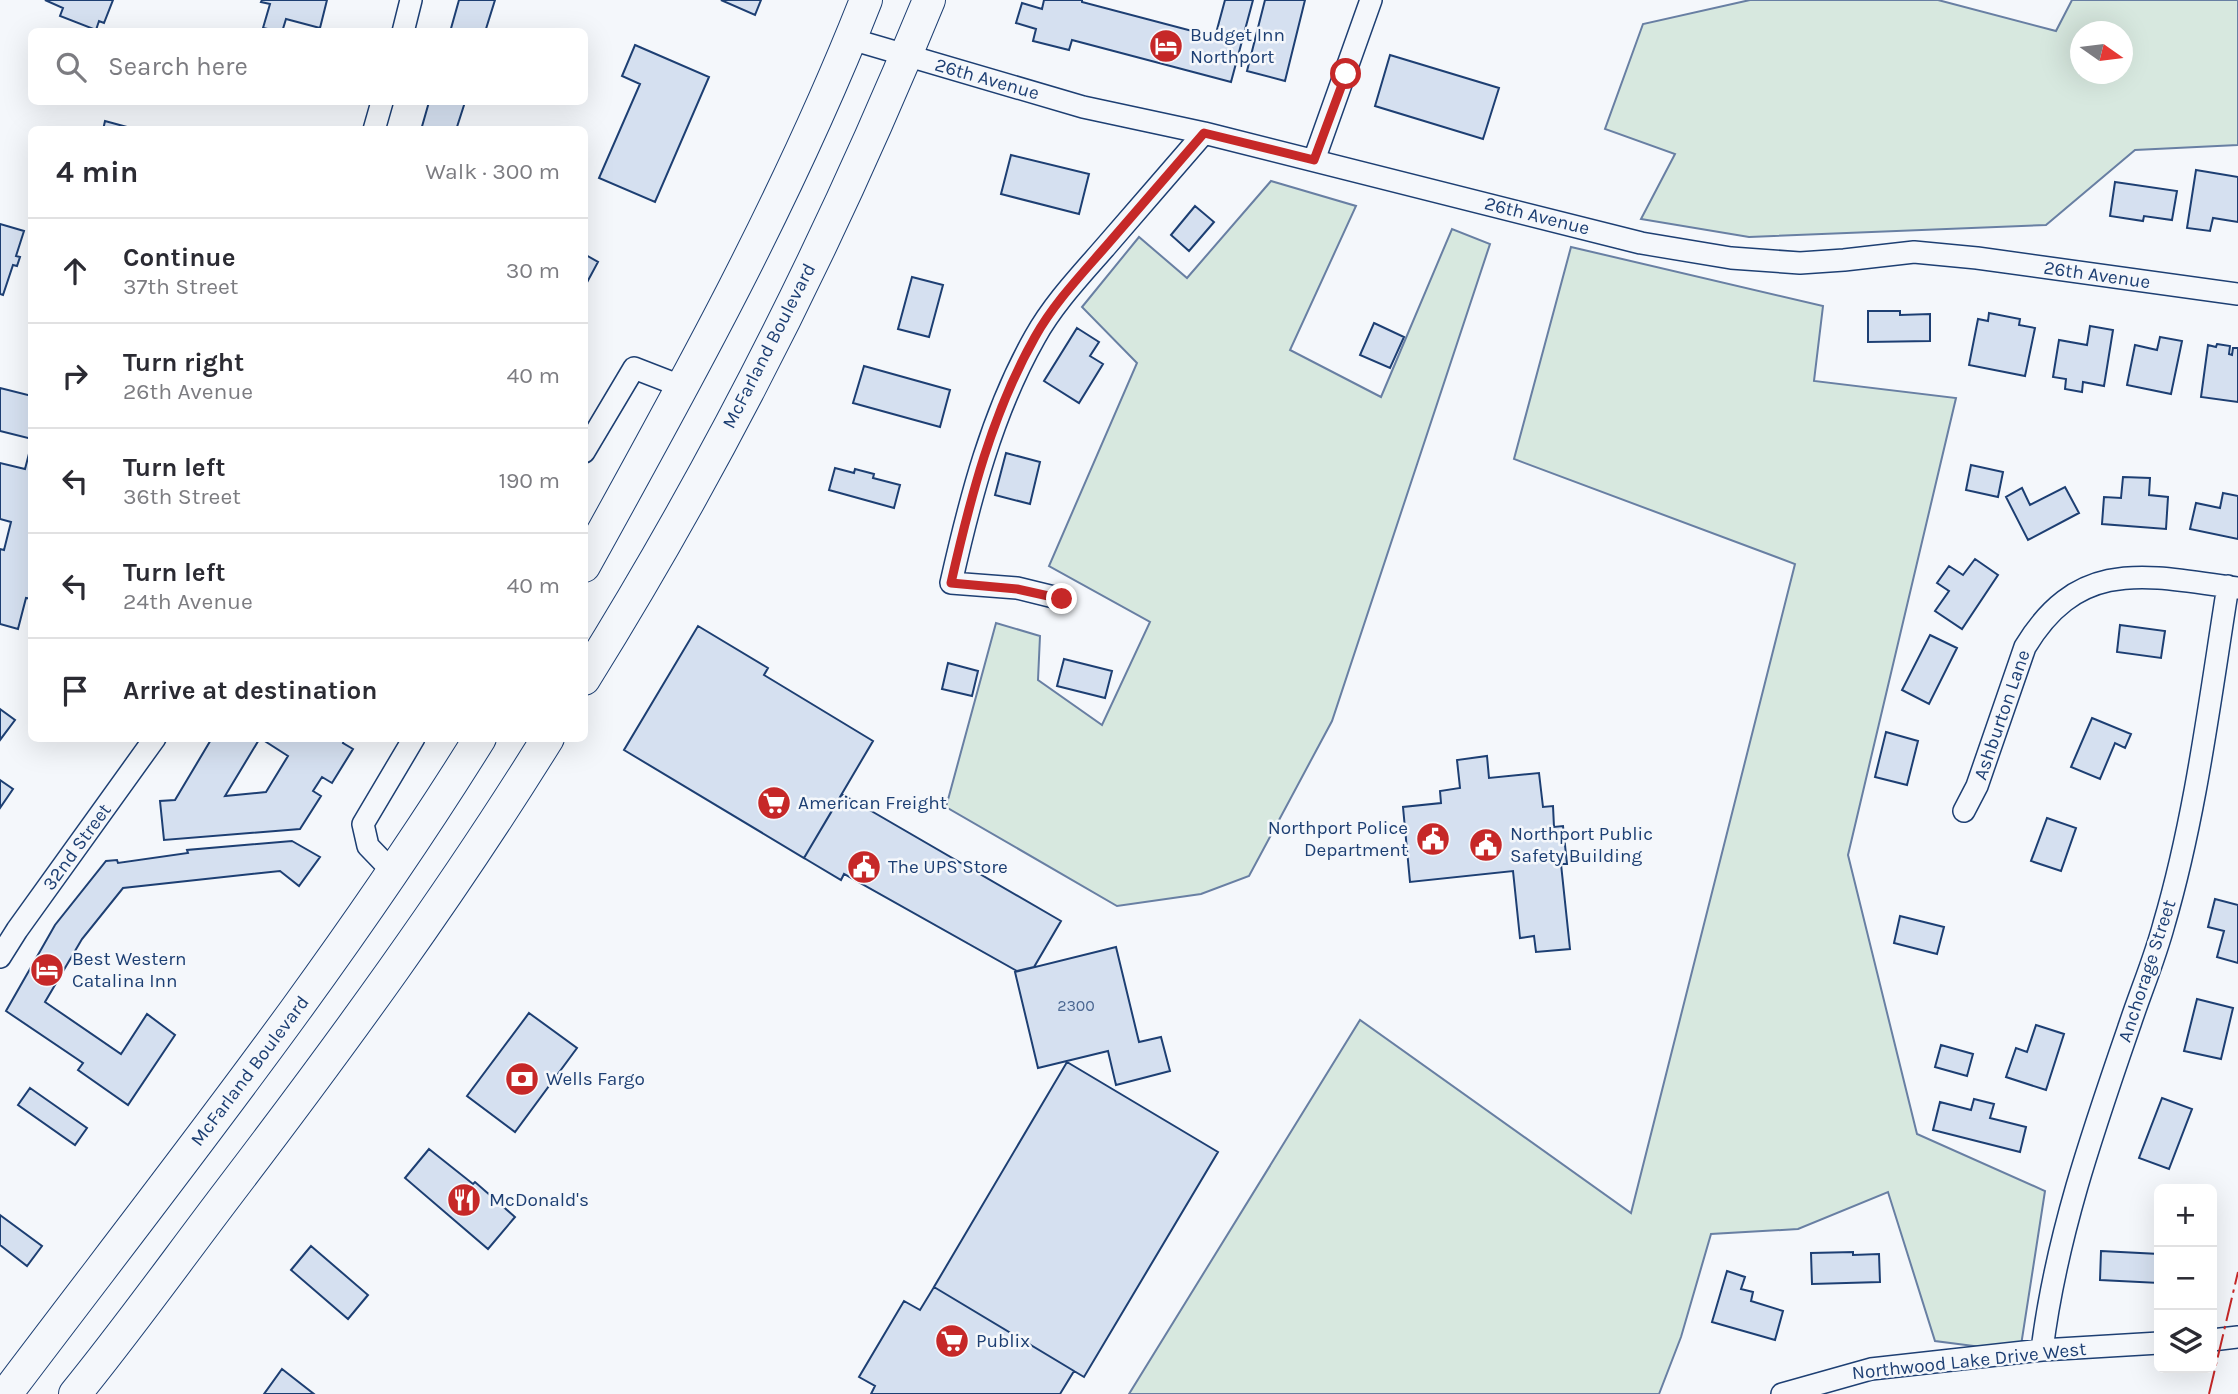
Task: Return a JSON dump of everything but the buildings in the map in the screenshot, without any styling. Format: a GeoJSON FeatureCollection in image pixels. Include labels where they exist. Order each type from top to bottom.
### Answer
{"type":"FeatureCollection","features":[{"type":"Feature","properties":{"kind":"highway"},"geometry":{"type":"LineString","coordinates":[[588,559],[683,387],[746,265],[851,39],[866,0]]}},
{"type":"Feature","properties":{"kind":"highway","name":"McFarland Boulevard"},"geometry":{"type":"LineString","coordinates":[[588,672],[675,526],[802,286],[876,127],[929,0]]}},
{"type":"Feature","properties":{"kind":"highway","name":"McFarland Boulevard"},"geometry":{"type":"LineString","coordinates":[[6,1394],[257,1065],[393,872],[477,742]]}},
{"type":"Feature","properties":{"kind":"highway"},"geometry":{"type":"LineString","coordinates":[[75,1394],[91,1382],[410,947],[507,804],[543,742]]}},
{"type":"Feature","properties":{"kind":"highway"},"geometry":{"type":"LineString","coordinates":[[0,1384],[30,1362]]}},
{"type":"Feature","properties":{"kind":"street"},"geometry":{"type":"LineString","coordinates":[[403,28],[411,0]]}},
{"type":"Feature","properties":{"kind":"street"},"geometry":{"type":"LineString","coordinates":[[1314,160],[1371,0]]}},
{"type":"Feature","properties":{"kind":"street","name":"26th Avenue"},"geometry":{"type":"LineString","coordinates":[[851,39],[1083,107],[1204,133],[1642,243],[1731,258],[1800,263],[1914,252],[1977,258],[2238,294]]}},
{"type":"Feature","properties":{"kind":"street"},"geometry":{"type":"LineString","coordinates":[[375,126],[381,105]]}},
{"type":"Feature","properties":{"kind":"street"},"geometry":{"type":"LineString","coordinates":[[1062,599],[1017,589],[951,583],[967,513],[1015,377],[1035,337],[1060,299],[1204,133]]}},
{"type":"Feature","properties":{"kind":"street"},"geometry":{"type":"LineString","coordinates":[[588,445],[634,368],[683,387]]}},
{"type":"Feature","properties":{"kind":"street","name":"Ashburton Lane"},"geometry":{"type":"LineString","coordinates":[[1964,811],[1978,786],[2015,669],[2037,627],[2053,610],[2090,584],[2112,578],[2179,579],[2233,587]]}},
{"type":"Feature","properties":{"kind":"street","name":"Anchorage Street"},"geometry":{"type":"LineString","coordinates":[[2042,1350],[2048,1298],[2058,1252],[2096,1121],[2165,924],[2233,587]]}},
{"type":"Feature","properties":{"kind":"street","name":"32nd Street"},"geometry":{"type":"LineString","coordinates":[[0,957],[152,742]]}},
{"type":"Feature","properties":{"kind":"street"},"geometry":{"type":"LineString","coordinates":[[393,872],[368,846],[363,824],[412,742]]}},
{"type":"Feature","properties":{"kind":"street"},"geometry":{"type":"LineString","coordinates":[[2217,1339],[2238,1337]]}},
{"type":"Feature","properties":{"kind":"street","name":"Northwood Lake Drive West"},"geometry":{"type":"LineString","coordinates":[[1782,1394],[1871,1369],[2042,1350],[2154,1343]]}},
{"type":"Feature","properties":{"kind":"shaded area"},"geometry":{"type":"Polygon","coordinates":[[[1750,0],[1938,0],[2056,31],[2072,0],[2238,0],[2238,145],[2135,150],[2046,225],[1749,237],[1641,219],[1675,154],[1605,129],[1643,24],[1750,0]]]}},
{"type":"Feature","properties":{"kind":"shaded area"},"geometry":{"type":"Polygon","coordinates":[[[1271,181],[1356,206],[1290,350],[1381,397],[1452,229],[1490,244],[1332,721],[1249,876],[1201,894],[1117,906],[946,807],[996,623],[1040,636],[1038,680],[1102,725],[1150,622],[1049,566],[1137,363],[1082,307],[1139,237],[1187,278],[1271,181]]]}},
{"type":"Feature","properties":{"kind":"shaded area"},"geometry":{"type":"Polygon","coordinates":[[[1571,247],[1823,306],[1814,381],[1956,398],[1848,855],[1917,1134],[2045,1191],[2020,1352],[1935,1341],[1888,1192],[1798,1229],[1711,1234],[1681,1337],[1659,1394],[1129,1394],[1360,1020],[1631,1213],[1795,564],[1514,459],[1571,247]]]}},
{"type":"Feature","properties":{"kind":"power"},"geometry":{"type":"LineString","coordinates":[[2209,1394],[2238,1272]]}},
{"type":"Feature","properties":{"kind":"place","name":"Budget Inn Northport"},"geometry":{"type":"Point","coordinates":[1166,46]}},
{"type":"Feature","properties":{"kind":"place","name":"American Freight"},"geometry":{"type":"Point","coordinates":[774,803]}},
{"type":"Feature","properties":{"kind":"place","name":"Northport Police Department"},"geometry":{"type":"Point","coordinates":[1433,839]}},
{"type":"Feature","properties":{"kind":"place","name":"Northport Public Safety Building"},"geometry":{"type":"Point","coordinates":[1486,845]}},
{"type":"Feature","properties":{"kind":"place","name":"The UPS Store"},"geometry":{"type":"Point","coordinates":[864,867]}},
{"type":"Feature","properties":{"kind":"place","name":"Best Western Catalina Inn"},"geometry":{"type":"Point","coordinates":[47,970]}},
{"type":"Feature","properties":{"kind":"place","name":"Wells Fargo"},"geometry":{"type":"Point","coordinates":[522,1079]}},
{"type":"Feature","properties":{"kind":"place","name":"McDonald's"},"geometry":{"type":"Point","coordinates":[464,1200]}},
{"type":"Feature","properties":{"kind":"place","name":"Publix"},"geometry":{"type":"Point","coordinates":[952,1341]}},
{"type":"Feature","properties":{"kind":"route"},"geometry":{"type":"LineString","coordinates":[[1062,599],[1040,592],[951,583],[967,513],[982,465],[1006,398],[1035,337],[1060,299],[1204,133],[1314,160],[1346,74]]}}]}
